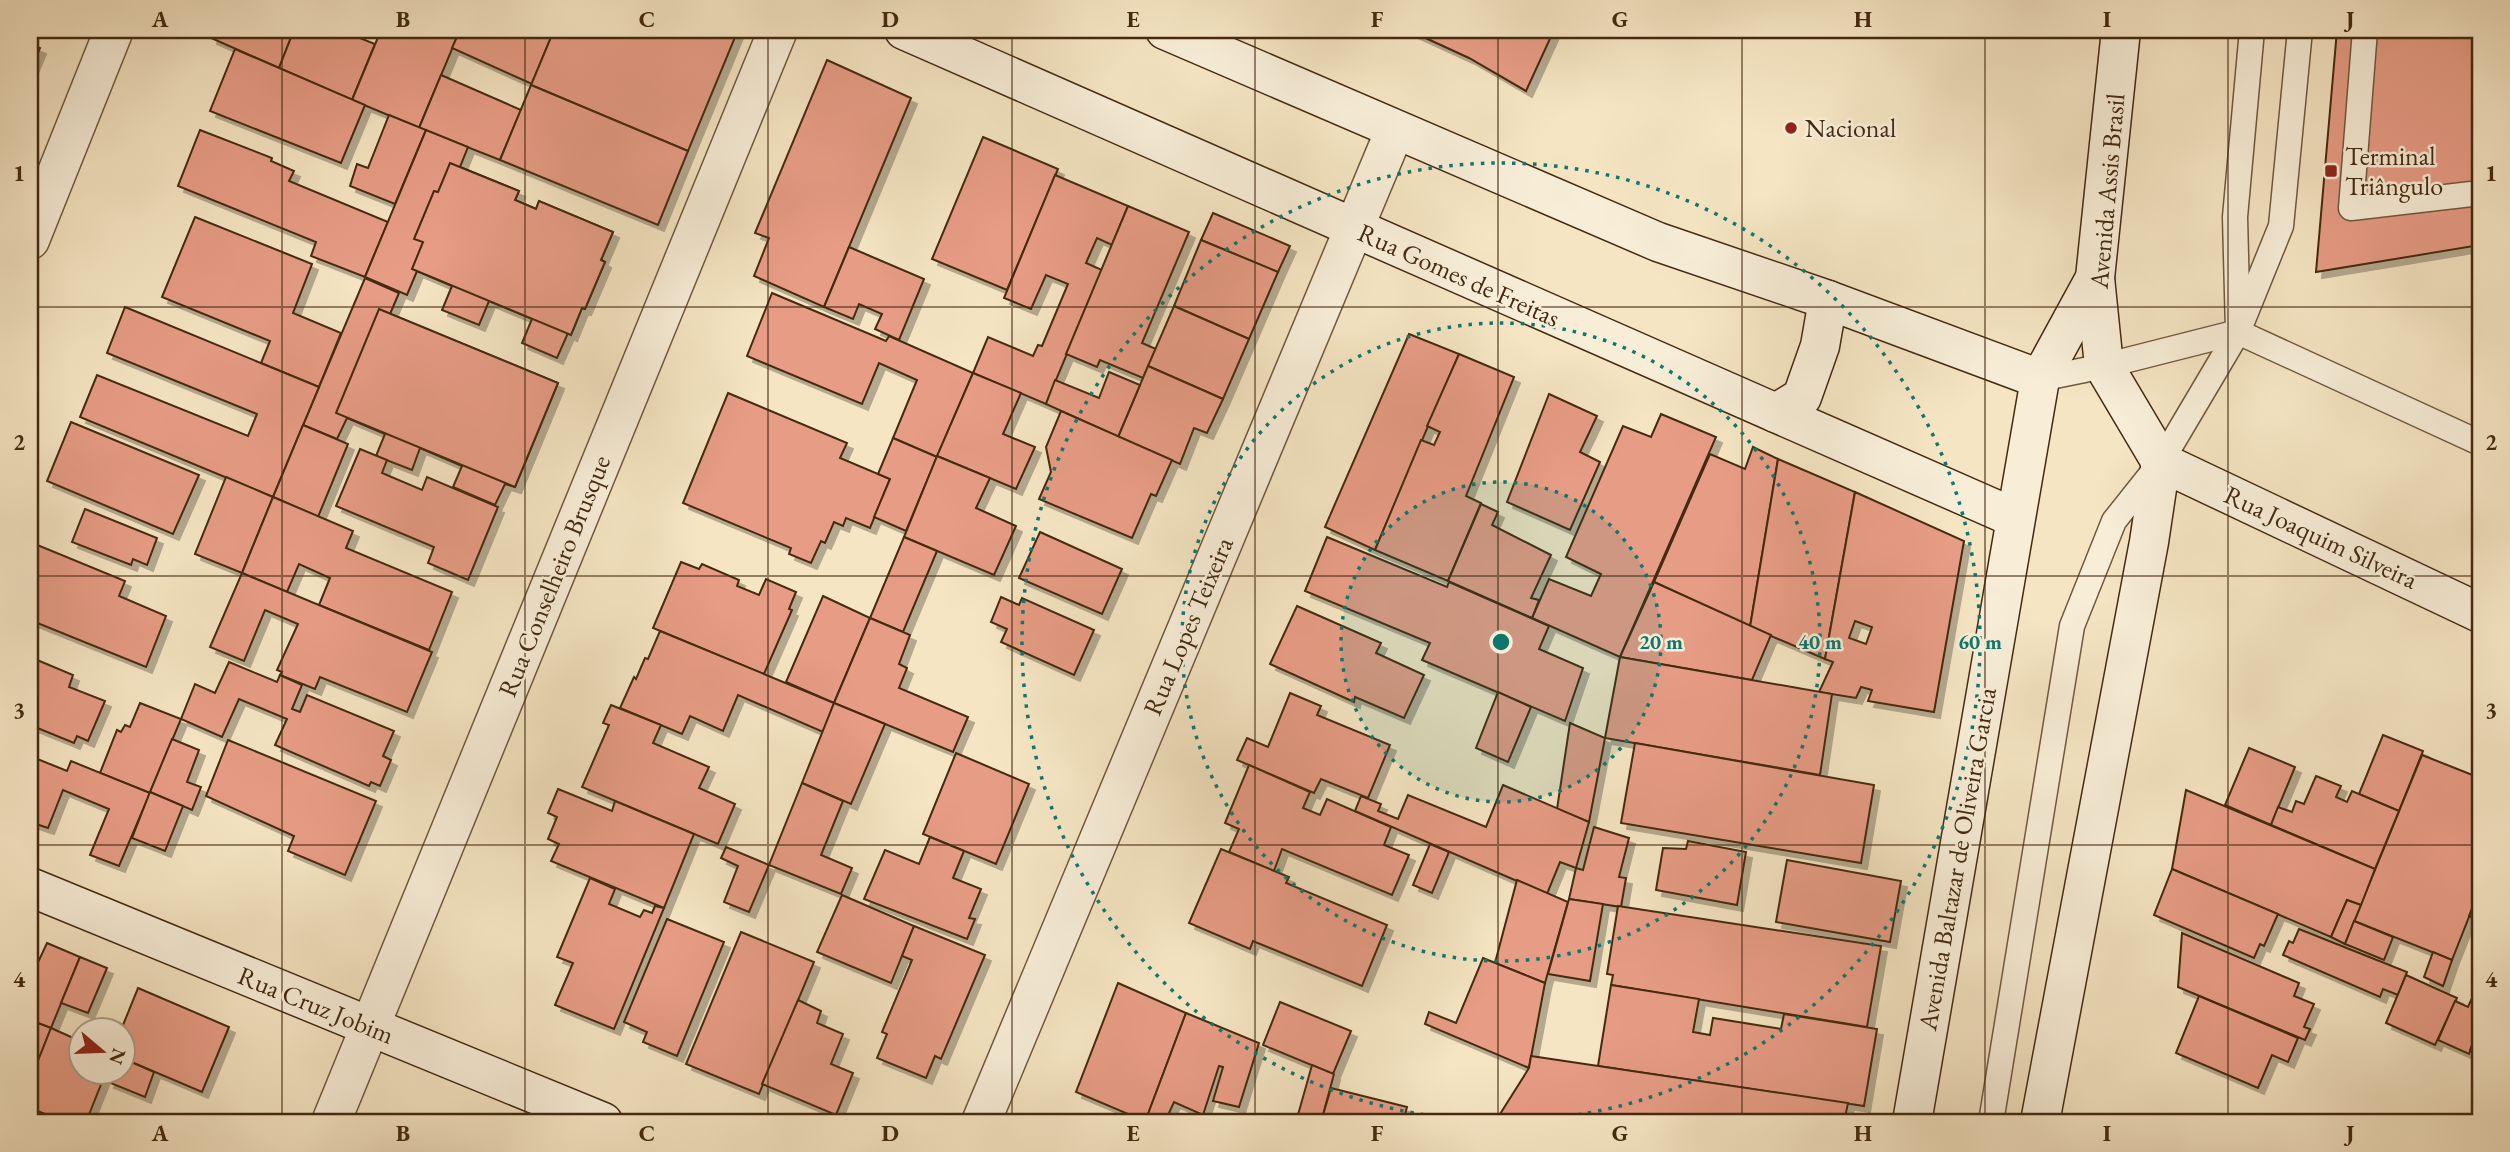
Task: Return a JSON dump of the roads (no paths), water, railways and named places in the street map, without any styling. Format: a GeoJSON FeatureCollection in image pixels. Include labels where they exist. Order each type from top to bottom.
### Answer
{"type":"FeatureCollection","features":[{"type":"Feature","properties":{"kind":"street"},"geometry":{"type":"LineString","coordinates":[[30,240],[114,30]]}},
{"type":"Feature","properties":{"kind":"street","name":"Rua Conselheiro Brusque"},"geometry":{"type":"LineString","coordinates":[[331,1122],[778,30]]}},
{"type":"Feature","properties":{"kind":"street","name":"Rua Gomes de Freitas"},"geometry":{"type":"LineString","coordinates":[[904,30],[2015,518]]}},
{"type":"Feature","properties":{"kind":"street"},"geometry":{"type":"LineString","coordinates":[[1165,30],[1658,242],[1828,300],[2040,379]]}},
{"type":"Feature","properties":{"kind":"street","name":"Avenida Assis Brasil"},"geometry":{"type":"LineString","coordinates":[[2121,30],[2095,278],[2104,366],[2161,462]]}},
{"type":"Feature","properties":{"kind":"street","name":"Rua Lopes Teixeira"},"geometry":{"type":"LineString","coordinates":[[981,1122],[1395,130]]}},
{"type":"Feature","properties":{"kind":"street","name":"Avenida Baltazar de Oliveira Garcia"},"geometry":{"type":"LineString","coordinates":[[1912,1122],[2040,379],[2095,278]]}},
{"type":"Feature","properties":{"kind":"street"},"geometry":{"type":"LineString","coordinates":[[1776,413],[1802,397],[1820,346],[1828,300]]}},
{"type":"Feature","properties":{"kind":"street"},"geometry":{"type":"LineString","coordinates":[[2040,1122],[2147,556],[2161,462]]}},
{"type":"Feature","properties":{"kind":"street","name":"Rua Joaquim Silveira"},"geometry":{"type":"LineString","coordinates":[[2161,462],[2480,613]]}},
{"type":"Feature","properties":{"kind":"street","name":"Rua Cruz Jobim"},"geometry":{"type":"LineString","coordinates":[[30,887],[603,1122]]}},
{"type":"Feature","properties":{"kind":"lane"},"geometry":{"type":"LineString","coordinates":[[2238,332],[2235,217],[2252,30]]}},
{"type":"Feature","properties":{"kind":"lane"},"geometry":{"type":"LineString","coordinates":[[1991,1122],[2072,626],[2114,521],[2161,462],[2238,332],[2281,226],[2300,30]]}},
{"type":"Feature","properties":{"kind":"lane"},"geometry":{"type":"LineString","coordinates":[[2365,30],[2351,208],[2480,193]]}},
{"type":"Feature","properties":{"kind":"lane"},"geometry":{"type":"LineString","coordinates":[[2040,379],[2104,366],[2238,332],[2480,443]]}},
{"type":"Feature","properties":{"kind":"place","name":"Nacional"},"geometry":{"type":"Point","coordinates":[1791,128]}},
{"type":"Feature","properties":{"kind":"place","name":"Terminal Triângulo"},"geometry":{"type":"Point","coordinates":[2331,171]}}]}
